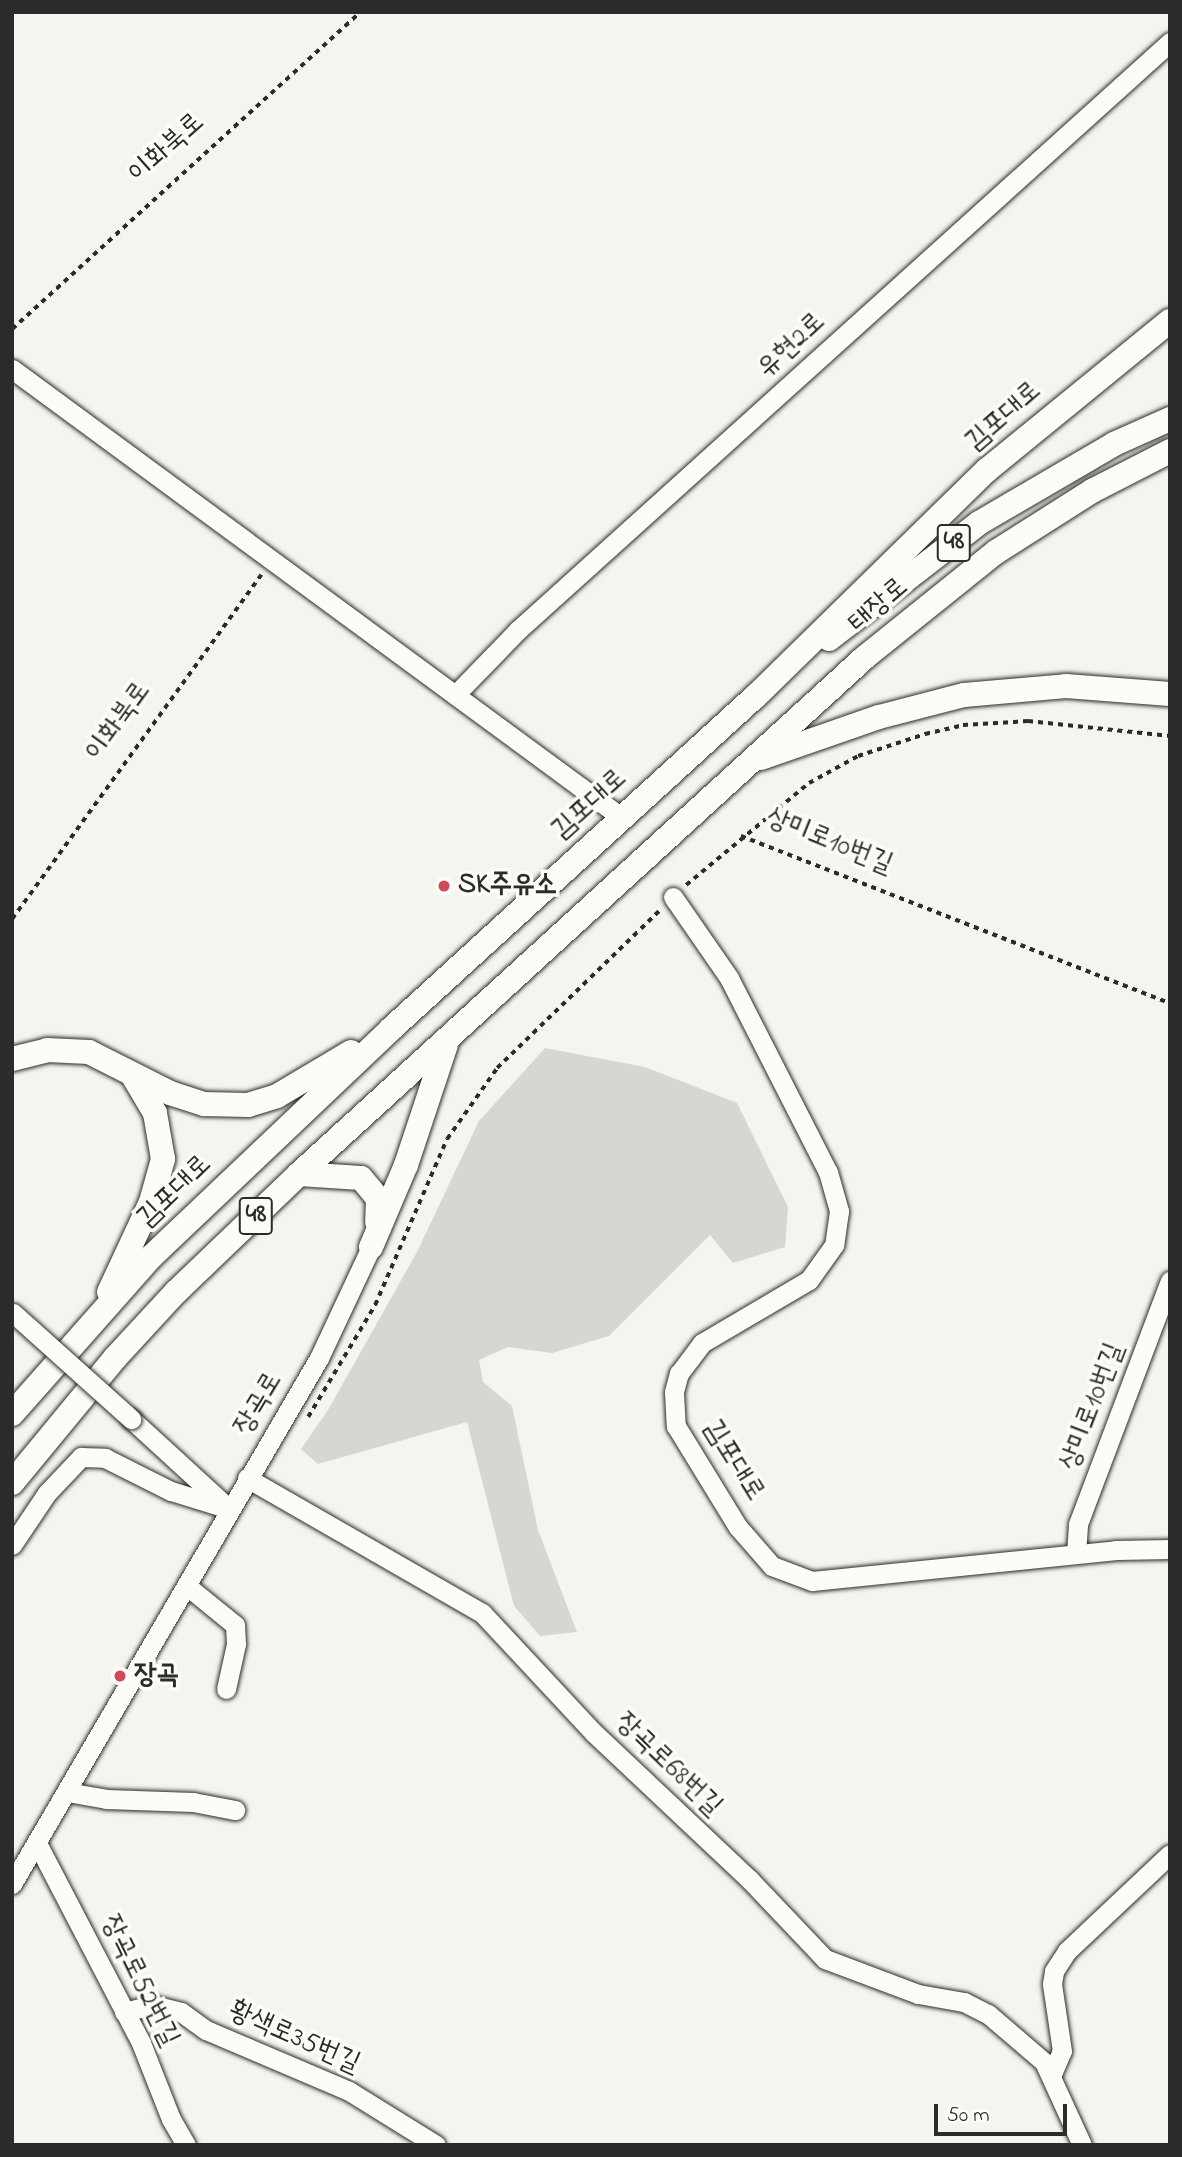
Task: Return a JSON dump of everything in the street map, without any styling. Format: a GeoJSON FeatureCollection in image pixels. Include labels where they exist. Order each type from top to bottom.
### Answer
{"type":"FeatureCollection","features":[{"type":"Feature","properties":{"kind":"main road","name":"김포대로"},"geometry":{"type":"LineString","coordinates":[[12,1414],[102,1308],[391,1029],[756,696],[987,470],[1170,321]]}},
{"type":"Feature","properties":{"kind":"main road","name":"태장로"},"geometry":{"type":"LineString","coordinates":[[756,696],[979,523],[1114,444],[1170,418]]}},
{"type":"Feature","properties":{"kind":"main road","name":"태장로"},"geometry":{"type":"LineString","coordinates":[[751,762],[932,599],[996,552],[1092,491],[1170,452]]}},
{"type":"Feature","properties":{"kind":"main road"},"geometry":{"type":"LineString","coordinates":[[751,762],[879,717],[964,695],[1066,686],[1170,694]]}},
{"type":"Feature","properties":{"kind":"main road","name":"48"},"geometry":{"type":"LineString","coordinates":[[12,1483],[167,1301],[299,1174],[447,1043],[751,762]]}},
{"type":"Feature","properties":{"kind":"main road"},"geometry":{"type":"LineString","coordinates":[[12,1059],[47,1050],[89,1052],[133,1076],[204,1104],[248,1105],[277,1096],[391,1029]]}},
{"type":"Feature","properties":{"kind":"main road"},"geometry":{"type":"LineString","coordinates":[[371,1247],[414,1145],[447,1043]]}},
{"type":"Feature","properties":{"kind":"main road"},"geometry":{"type":"LineString","coordinates":[[102,1308],[151,1202],[163,1159],[155,1112],[133,1076]]}},
{"type":"Feature","properties":{"kind":"main road"},"geometry":{"type":"LineString","coordinates":[[299,1174],[347,1174],[372,1186],[380,1211],[371,1247]]}},
{"type":"Feature","properties":{"kind":"street","name":"유현2로"},"geometry":{"type":"LineString","coordinates":[[455,695],[510,637],[1170,42]]}},
{"type":"Feature","properties":{"kind":"street"},"geometry":{"type":"LineString","coordinates":[[12,369],[621,817]]}},
{"type":"Feature","properties":{"kind":"street","name":"김포대로"},"geometry":{"type":"LineString","coordinates":[[673,897],[729,978],[828,1172],[839,1211],[834,1245],[809,1280],[719,1332],[687,1358],[674,1392],[676,1426],[738,1527],[772,1566],[812,1581],[1076,1554]]}},
{"type":"Feature","properties":{"kind":"street","name":"장곡로"},"geometry":{"type":"LineString","coordinates":[[12,1884],[318,1358],[371,1247]]}},
{"type":"Feature","properties":{"kind":"street","name":"상미로10번길"},"geometry":{"type":"LineString","coordinates":[[1076,1554],[1078,1524],[1170,1281]]}},
{"type":"Feature","properties":{"kind":"street"},"geometry":{"type":"LineString","coordinates":[[13,1313],[229,1509]]}},
{"type":"Feature","properties":{"kind":"street"},"geometry":{"type":"LineString","coordinates":[[12,1545],[47,1493],[81,1457],[105,1458],[172,1491],[229,1509]]}},
{"type":"Feature","properties":{"kind":"street","name":"장곡로68번길"},"geometry":{"type":"LineString","coordinates":[[247,1479],[482,1613],[594,1732],[749,1879],[825,1959],[918,1994],[976,2007],[1031,2051],[1052,2074],[1083,2145]]}},
{"type":"Feature","properties":{"kind":"street"},"geometry":{"type":"LineString","coordinates":[[1076,1554],[1170,1549]]}},
{"type":"Feature","properties":{"kind":"street"},"geometry":{"type":"LineString","coordinates":[[187,1586],[235,1625],[236,1644],[226,1689]]}},
{"type":"Feature","properties":{"kind":"street"},"geometry":{"type":"LineString","coordinates":[[67,1792],[106,1799],[193,1802],[235,1810]]}},
{"type":"Feature","properties":{"kind":"street","name":"장곡로52번길"},"geometry":{"type":"LineString","coordinates":[[37,1843],[124,2011],[186,2145]]}},
{"type":"Feature","properties":{"kind":"street"},"geometry":{"type":"LineString","coordinates":[[1052,2074],[1062,2051],[1053,1994],[1054,1971],[1067,1951],[1170,1854]]}},
{"type":"Feature","properties":{"kind":"street","name":"황색로35번길"},"geometry":{"type":"LineString","coordinates":[[124,2011],[153,2005],[181,2012],[206,2030],[349,2091],[436,2145]]}},
{"type":"Feature","properties":{"kind":"path","name":"이화북로"},"geometry":{"type":"LineString","coordinates":[[12,329],[360,12]]}},
{"type":"Feature","properties":{"kind":"path","name":"이화북로"},"geometry":{"type":"LineString","coordinates":[[12,919],[272,559]]}},
{"type":"Feature","properties":{"kind":"path","name":"상미로10번길"},"geometry":{"type":"LineString","coordinates":[[741,836],[818,778],[859,756],[925,734],[963,725],[1028,721],[1170,736]]}},
{"type":"Feature","properties":{"kind":"path","name":"상미로10번길"},"geometry":{"type":"LineString","coordinates":[[741,836],[1170,1003]]}},
{"type":"Feature","properties":{"kind":"path"},"geometry":{"type":"LineString","coordinates":[[301,1424],[360,1334],[447,1139],[483,1088],[525,1040],[673,897],[741,836]]}},
{"type":"Feature","properties":{"kind":"shaded area"},"geometry":{"type":"Polygon","coordinates":[[[545,1048],[645,1067],[737,1103],[788,1207],[785,1247],[733,1263],[710,1235],[609,1336],[552,1353],[508,1347],[479,1360],[483,1382],[512,1406],[538,1530],[577,1632],[540,1636],[514,1606],[467,1422],[318,1464],[301,1449],[328,1410],[417,1252],[479,1121],[545,1048]]]}},
{"type":"Feature","properties":{"kind":"place","name":"SK주유소"},"geometry":{"type":"Point","coordinates":[444,886]}},
{"type":"Feature","properties":{"kind":"place","name":"장곡"},"geometry":{"type":"Point","coordinates":[120,1676]}}]}
